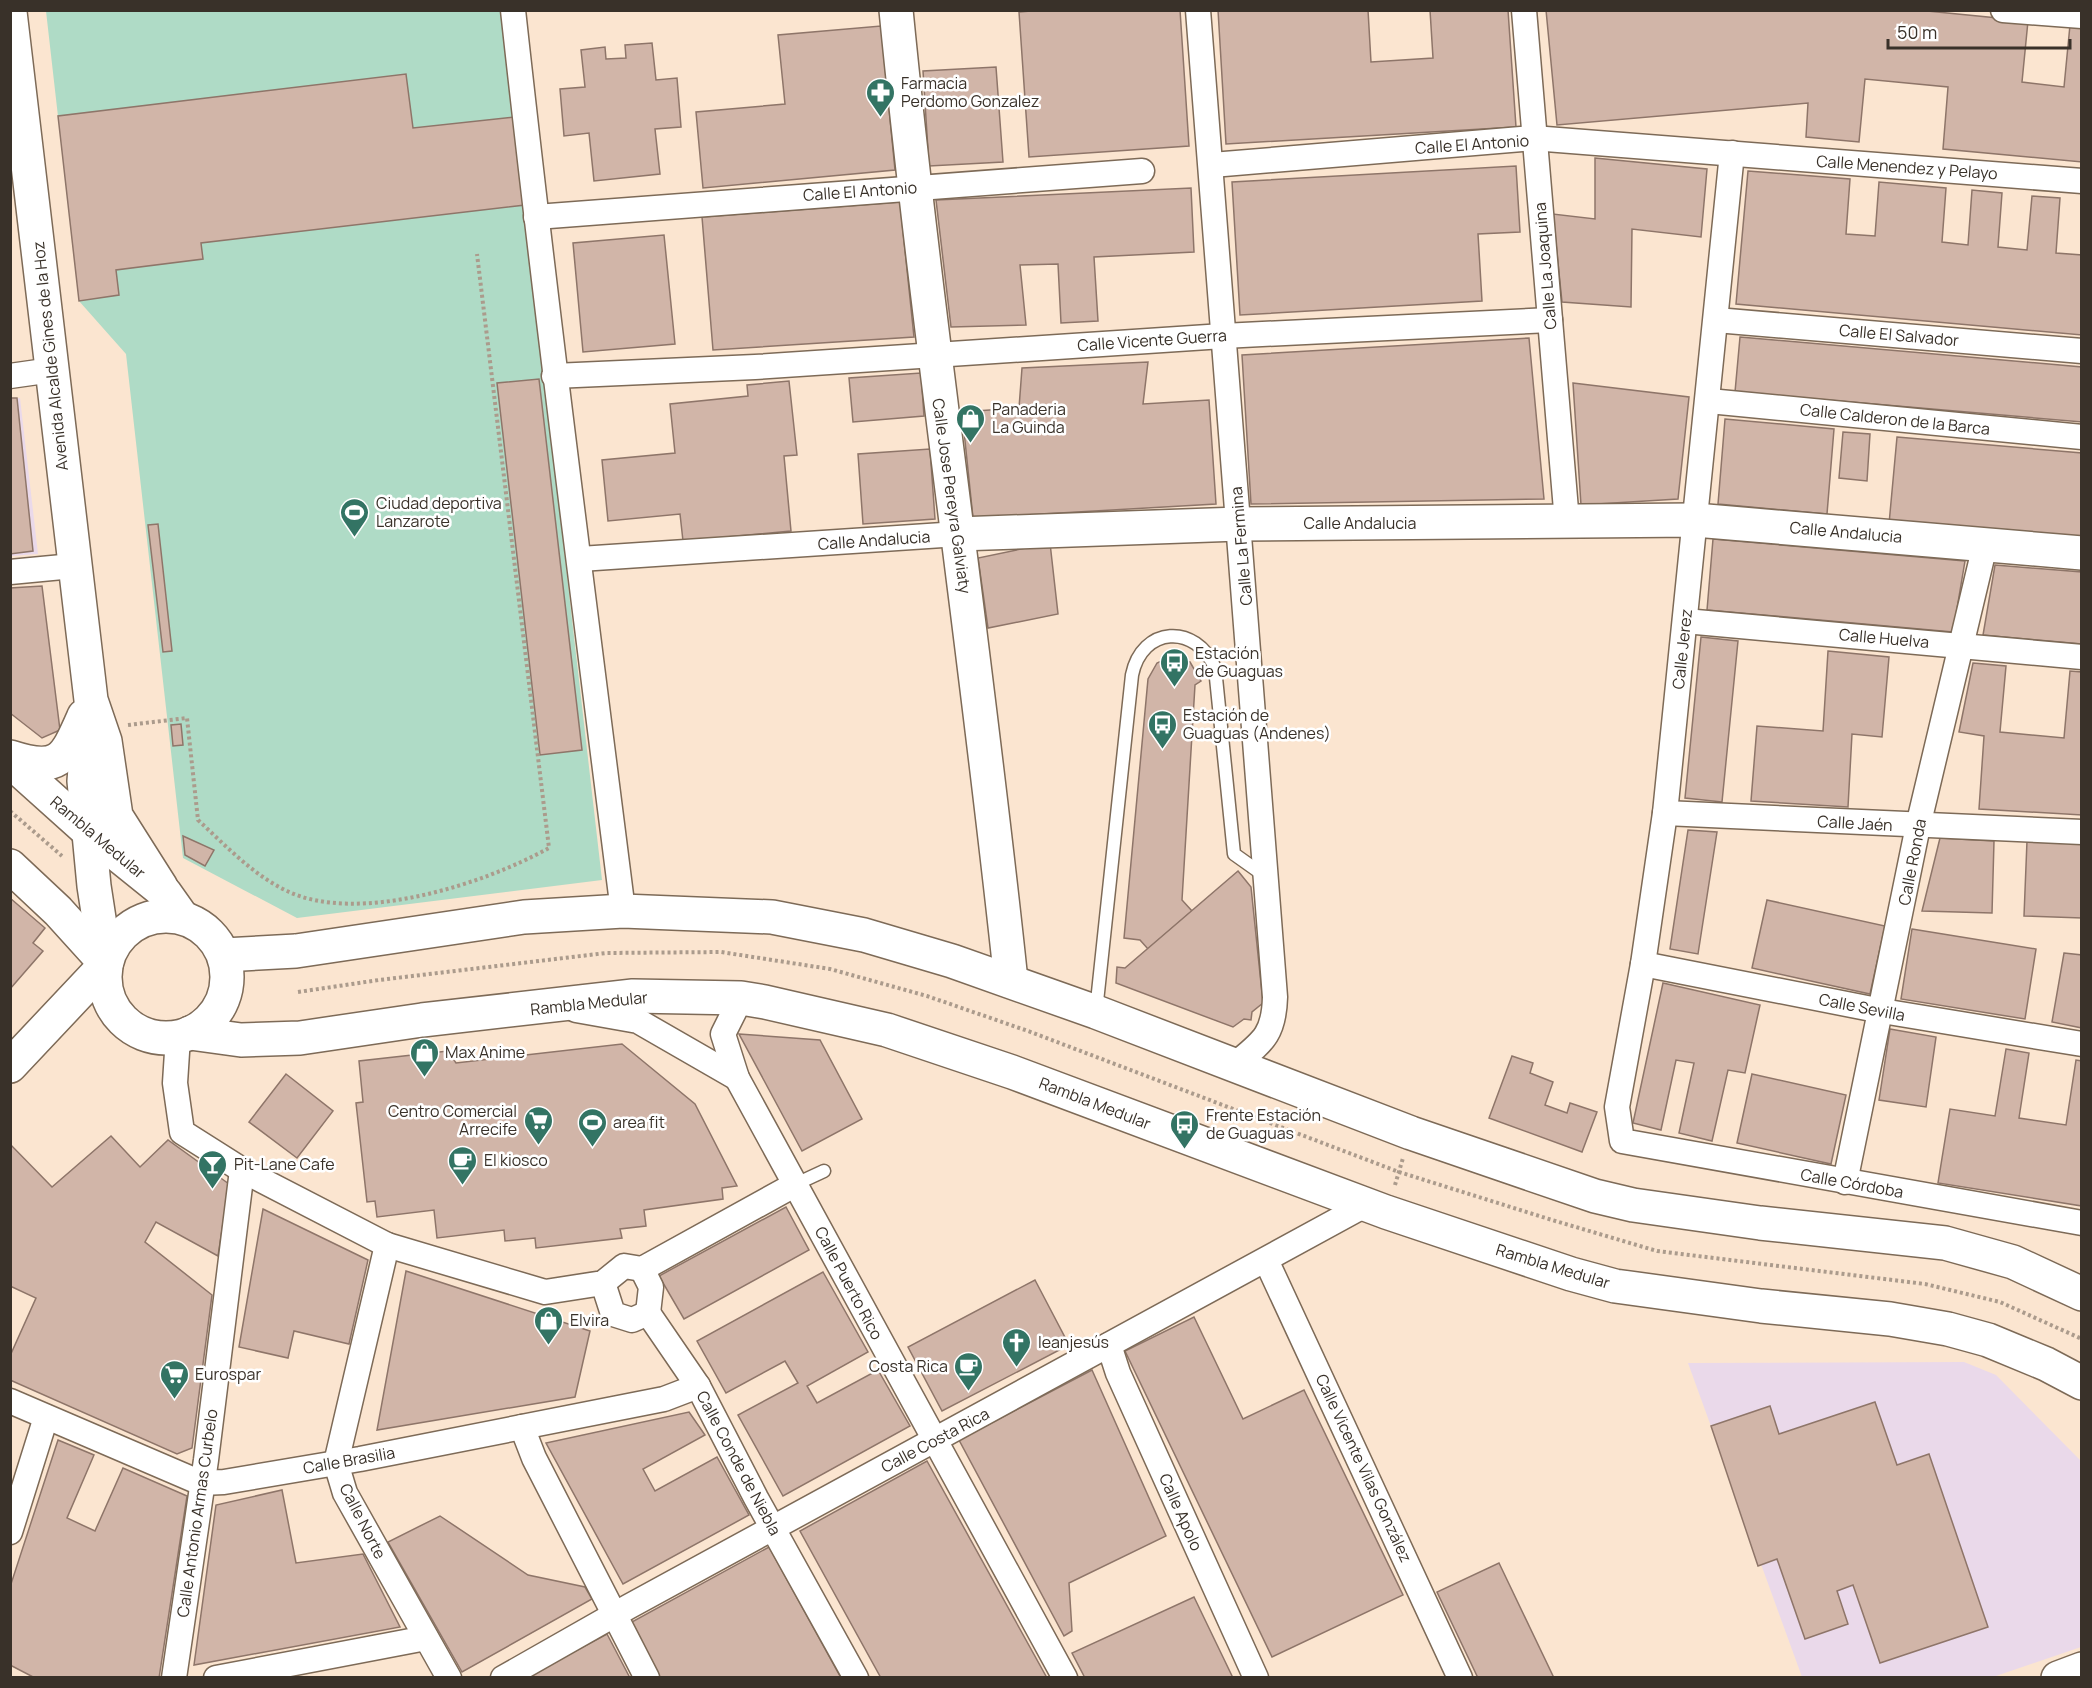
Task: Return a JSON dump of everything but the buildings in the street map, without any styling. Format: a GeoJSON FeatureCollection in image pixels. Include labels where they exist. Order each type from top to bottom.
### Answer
{"type":"FeatureCollection","features":[{"type":"Feature","properties":{"kind":"main road","name":"Calle Jose Pereyra Galviaty"},"geometry":{"type":"LineString","coordinates":[[896,10],[913,186],[958,534],[1011,981]]}},
{"type":"Feature","properties":{"kind":"main road","name":"Avenida Alcalde Gines de la Hoz"},"geometry":{"type":"LineString","coordinates":[[10,12],[73,566],[91,700],[105,741],[116,816],[174,905]]}},
{"type":"Feature","properties":{"kind":"main road","name":"Calle Andalucia"},"geometry":{"type":"LineString","coordinates":[[958,534],[1239,524],[1695,519],[2082,554]]}},
{"type":"Feature","properties":{"kind":"main road","name":"Avenida Alcalde Gines de la Hoz"},"geometry":{"type":"LineString","coordinates":[[91,700],[84,781],[88,831],[106,964]]}},
{"type":"Feature","properties":{"kind":"main road"},"geometry":{"type":"LineString","coordinates":[[10,759],[36,765],[55,762],[70,747],[91,700]]}},
{"type":"Feature","properties":{"kind":"main road","name":"Rambla Medular"},"geometry":{"type":"LineString","coordinates":[[10,759],[88,831],[174,905]]}},
{"type":"Feature","properties":{"kind":"main road"},"geometry":{"type":"LineString","coordinates":[[10,866],[58,911],[106,964],[106,992],[115,1011],[129,1026],[144,1034],[162,1038],[184,1035],[206,1024],[220,1006],[227,987],[228,972],[224,955],[213,937],[174,905],[134,924],[116,940],[106,964],[17,1054]]}},
{"type":"Feature","properties":{"kind":"main road"},"geometry":{"type":"LineString","coordinates":[[224,955],[296,951],[524,917],[623,911],[772,917],[864,935],[1011,981],[1411,1133],[1596,1196],[1633,1205],[1760,1223],[1945,1243],[2013,1262],[2082,1294]]}},
{"type":"Feature","properties":{"kind":"main road","name":"Rambla Medular"},"geometry":{"type":"LineString","coordinates":[[184,1035],[241,1040],[300,1038],[422,1020],[633,996],[741,998],[887,1030],[1380,1197],[1572,1274],[1615,1286],[1761,1306],[1890,1319],[1948,1329],[1988,1340],[2037,1360],[2082,1383]]}},
{"type":"Feature","properties":{"kind":"main road"},"geometry":{"type":"LineString","coordinates":[[2058,1677],[2082,1669]]}},
{"type":"Feature","properties":{"kind":"street"},"geometry":{"type":"LineString","coordinates":[[513,10],[554,376],[580,559],[623,911]]}},
{"type":"Feature","properties":{"kind":"street","name":"Calle La Fermina"},"geometry":{"type":"LineString","coordinates":[[1198,10],[1212,165],[1223,336],[1275,997],[1274,1020],[1267,1035],[1233,1066]]}},
{"type":"Feature","properties":{"kind":"street","name":"Calle La Joaquina"},"geometry":{"type":"LineString","coordinates":[[1524,10],[1567,522]]}},
{"type":"Feature","properties":{"kind":"street"},"geometry":{"type":"LineString","coordinates":[[2003,10],[2082,16]]}},
{"type":"Feature","properties":{"kind":"street","name":"Calle El Antonio"},"geometry":{"type":"LineString","coordinates":[[1212,165],[1533,138],[1732,153]]}},
{"type":"Feature","properties":{"kind":"street","name":"Calle Menendez y Pelayo"},"geometry":{"type":"LineString","coordinates":[[1732,153],[2082,181]]}},
{"type":"Feature","properties":{"kind":"street","name":"Calle Jerez"},"geometry":{"type":"LineString","coordinates":[[1622,1141],[1617,1107],[1643,964],[1665,813],[1732,153]]}},
{"type":"Feature","properties":{"kind":"street","name":"Calle El Antonio"},"geometry":{"type":"LineString","coordinates":[[536,217],[913,186],[1142,171]]}},
{"type":"Feature","properties":{"kind":"street","name":"Calle Vicente Guerra"},"geometry":{"type":"LineString","coordinates":[[554,376],[755,367],[1223,336],[1550,320]]}},
{"type":"Feature","properties":{"kind":"street","name":"Calle El Salvador"},"geometry":{"type":"LineString","coordinates":[[1716,320],[2082,351]]}},
{"type":"Feature","properties":{"kind":"street"},"geometry":{"type":"LineString","coordinates":[[10,376],[52,370]]}},
{"type":"Feature","properties":{"kind":"street","name":"Calle Calderon de la Barca"},"geometry":{"type":"LineString","coordinates":[[1708,401],[2082,437]]}},
{"type":"Feature","properties":{"kind":"street","name":"Calle Andalucia"},"geometry":{"type":"LineString","coordinates":[[580,559],[958,534]]}},
{"type":"Feature","properties":{"kind":"street","name":"Calle Ronda"},"geometry":{"type":"LineString","coordinates":[[1845,1182],[1882,1011],[1918,826],[1963,645],[1985,544]]}},
{"type":"Feature","properties":{"kind":"street"},"geometry":{"type":"LineString","coordinates":[[10,572],[73,566]]}},
{"type":"Feature","properties":{"kind":"street","name":"Calle Huelva"},"geometry":{"type":"LineString","coordinates":[[1685,621],[2082,657]]}},
{"type":"Feature","properties":{"kind":"street","name":"Calle Jaén"},"geometry":{"type":"LineString","coordinates":[[1665,813],[2082,832]]}},
{"type":"Feature","properties":{"kind":"street","name":"Calle Sevilla"},"geometry":{"type":"LineString","coordinates":[[1643,964],[1882,1011],[2082,1044]]}},
{"type":"Feature","properties":{"kind":"street","name":"Calle Puerto Rico"},"geometry":{"type":"LineString","coordinates":[[741,998],[723,1034],[737,1078],[1065,1677]]}},
{"type":"Feature","properties":{"kind":"street"},"geometry":{"type":"LineString","coordinates":[[553,1006],[638,1021],[737,1078]]}},
{"type":"Feature","properties":{"kind":"street"},"geometry":{"type":"LineString","coordinates":[[184,1035],[175,1083],[182,1132],[242,1170],[387,1245],[545,1292],[603,1283],[624,1266],[642,1269],[796,1184]]}},
{"type":"Feature","properties":{"kind":"street","name":"Calle Córdoba"},"geometry":{"type":"LineString","coordinates":[[1622,1141],[2082,1223]]}},
{"type":"Feature","properties":{"kind":"street","name":"Calle Antonio Armas Curbelo"},"geometry":{"type":"LineString","coordinates":[[174,1677],[242,1170]]}},
{"type":"Feature","properties":{"kind":"street","name":"Calle Costa Rica"},"geometry":{"type":"LineString","coordinates":[[503,1677],[934,1438],[950,1433],[1380,1197]]}},
{"type":"Feature","properties":{"kind":"street","name":"Calle Norte"},"geometry":{"type":"LineString","coordinates":[[387,1245],[336,1463],[345,1492],[450,1677]]}},
{"type":"Feature","properties":{"kind":"street","name":"Calle Vicente Vilas González"},"geometry":{"type":"LineString","coordinates":[[1266,1260],[1460,1677]]}},
{"type":"Feature","properties":{"kind":"street"},"geometry":{"type":"LineString","coordinates":[[603,1283],[613,1314],[632,1320],[648,1313],[651,1287],[642,1269]]}},
{"type":"Feature","properties":{"kind":"street","name":"Calle Conde de Niebla"},"geometry":{"type":"LineString","coordinates":[[648,1313],[698,1386],[756,1498],[856,1677]]}},
{"type":"Feature","properties":{"kind":"street","name":"Calle Apolo"},"geometry":{"type":"LineString","coordinates":[[1109,1345],[1118,1373],[1256,1677]]}},
{"type":"Feature","properties":{"kind":"street","name":"Calle Brasilia"},"geometry":{"type":"LineString","coordinates":[[10,1401],[201,1483],[224,1482],[336,1463],[522,1427],[664,1399],[698,1386]]}},
{"type":"Feature","properties":{"kind":"street"},"geometry":{"type":"LineString","coordinates":[[10,1532],[46,1417]]}},
{"type":"Feature","properties":{"kind":"street"},"geometry":{"type":"LineString","coordinates":[[522,1427],[534,1458],[647,1677]]}},
{"type":"Feature","properties":{"kind":"street"},"geometry":{"type":"LineString","coordinates":[[216,1677],[426,1638]]}},
{"type":"Feature","properties":{"kind":"lane"},"geometry":{"type":"LineString","coordinates":[[1096,1012],[1132,675],[1141,652],[1162,638],[1188,638],[1200,645],[1209,655],[1215,668],[1234,854],[1266,876]]}},
{"type":"Feature","properties":{"kind":"lane"},"geometry":{"type":"LineString","coordinates":[[796,1184],[824,1171]]}},
{"type":"Feature","properties":{"kind":"path"},"geometry":{"type":"LineString","coordinates":[[128,725],[187,718],[198,820],[253,869],[286,891],[320,903],[378,901],[471,883],[549,848],[477,254]]}},
{"type":"Feature","properties":{"kind":"path"},"geometry":{"type":"LineString","coordinates":[[10,811],[62,856],[65,864]]}},
{"type":"Feature","properties":{"kind":"path"},"geometry":{"type":"LineString","coordinates":[[1380,1197],[1404,1156]]}},
{"type":"Feature","properties":{"kind":"shaded area"},"geometry":{"type":"Polygon","coordinates":[[[20,398],[38,554],[11,556],[11,399],[20,398]]]}},
{"type":"Feature","properties":{"kind":"shaded area"},"geometry":{"type":"Polygon","coordinates":[[[1964,1362],[1996,1375],[2081,1461],[2081,1647],[1993,1677],[1802,1677],[1688,1363],[1964,1362]]]}},
{"type":"Feature","properties":{"kind":"green space","name":"Ciudad deportiva Lanzarote"},"geometry":{"type":"Polygon","coordinates":[[[46,11],[502,11],[602,880],[297,918],[183,858],[126,354],[79,301],[46,11]]]}},
{"type":"Feature","properties":{"kind":"place","name":"Farmacia Perdomo Gonzalez"},"geometry":{"type":"Point","coordinates":[880,118]}},
{"type":"Feature","properties":{"kind":"place","name":"Panaderia La Guinda"},"geometry":{"type":"Point","coordinates":[971,444]}},
{"type":"Feature","properties":{"kind":"place","name":"Ciudad deportiva Lanzarote"},"geometry":{"type":"Point","coordinates":[355,538]}},
{"type":"Feature","properties":{"kind":"place","name":"Estación de Guaguas"},"geometry":{"type":"Point","coordinates":[1174,688]}},
{"type":"Feature","properties":{"kind":"place","name":"Estación de Guaguas (Andenes)"},"geometry":{"type":"Point","coordinates":[1162,750]}},
{"type":"Feature","properties":{"kind":"place","name":"Max Anime"},"geometry":{"type":"Point","coordinates":[424,1078]}},
{"type":"Feature","properties":{"kind":"place","name":"Centro Comercial Arrecife"},"geometry":{"type":"Point","coordinates":[538,1146]}},
{"type":"Feature","properties":{"kind":"place","name":"area fit"},"geometry":{"type":"Point","coordinates":[592,1148]}},
{"type":"Feature","properties":{"kind":"place","name":"Frente Estación de Guaguas"},"geometry":{"type":"Point","coordinates":[1185,1150]}},
{"type":"Feature","properties":{"kind":"place","name":"El kiosco"},"geometry":{"type":"Point","coordinates":[463,1186]}},
{"type":"Feature","properties":{"kind":"place","name":"Pit-Lane Cafe"},"geometry":{"type":"Point","coordinates":[213,1190]}},
{"type":"Feature","properties":{"kind":"place","name":"Elvira"},"geometry":{"type":"Point","coordinates":[549,1346]}},
{"type":"Feature","properties":{"kind":"place","name":"Ieanjesús"},"geometry":{"type":"Point","coordinates":[1017,1368]}},
{"type":"Feature","properties":{"kind":"place","name":"Costa Rica"},"geometry":{"type":"Point","coordinates":[969,1392]}},
{"type":"Feature","properties":{"kind":"place","name":"Eurospar"},"geometry":{"type":"Point","coordinates":[174,1400]}}]}
